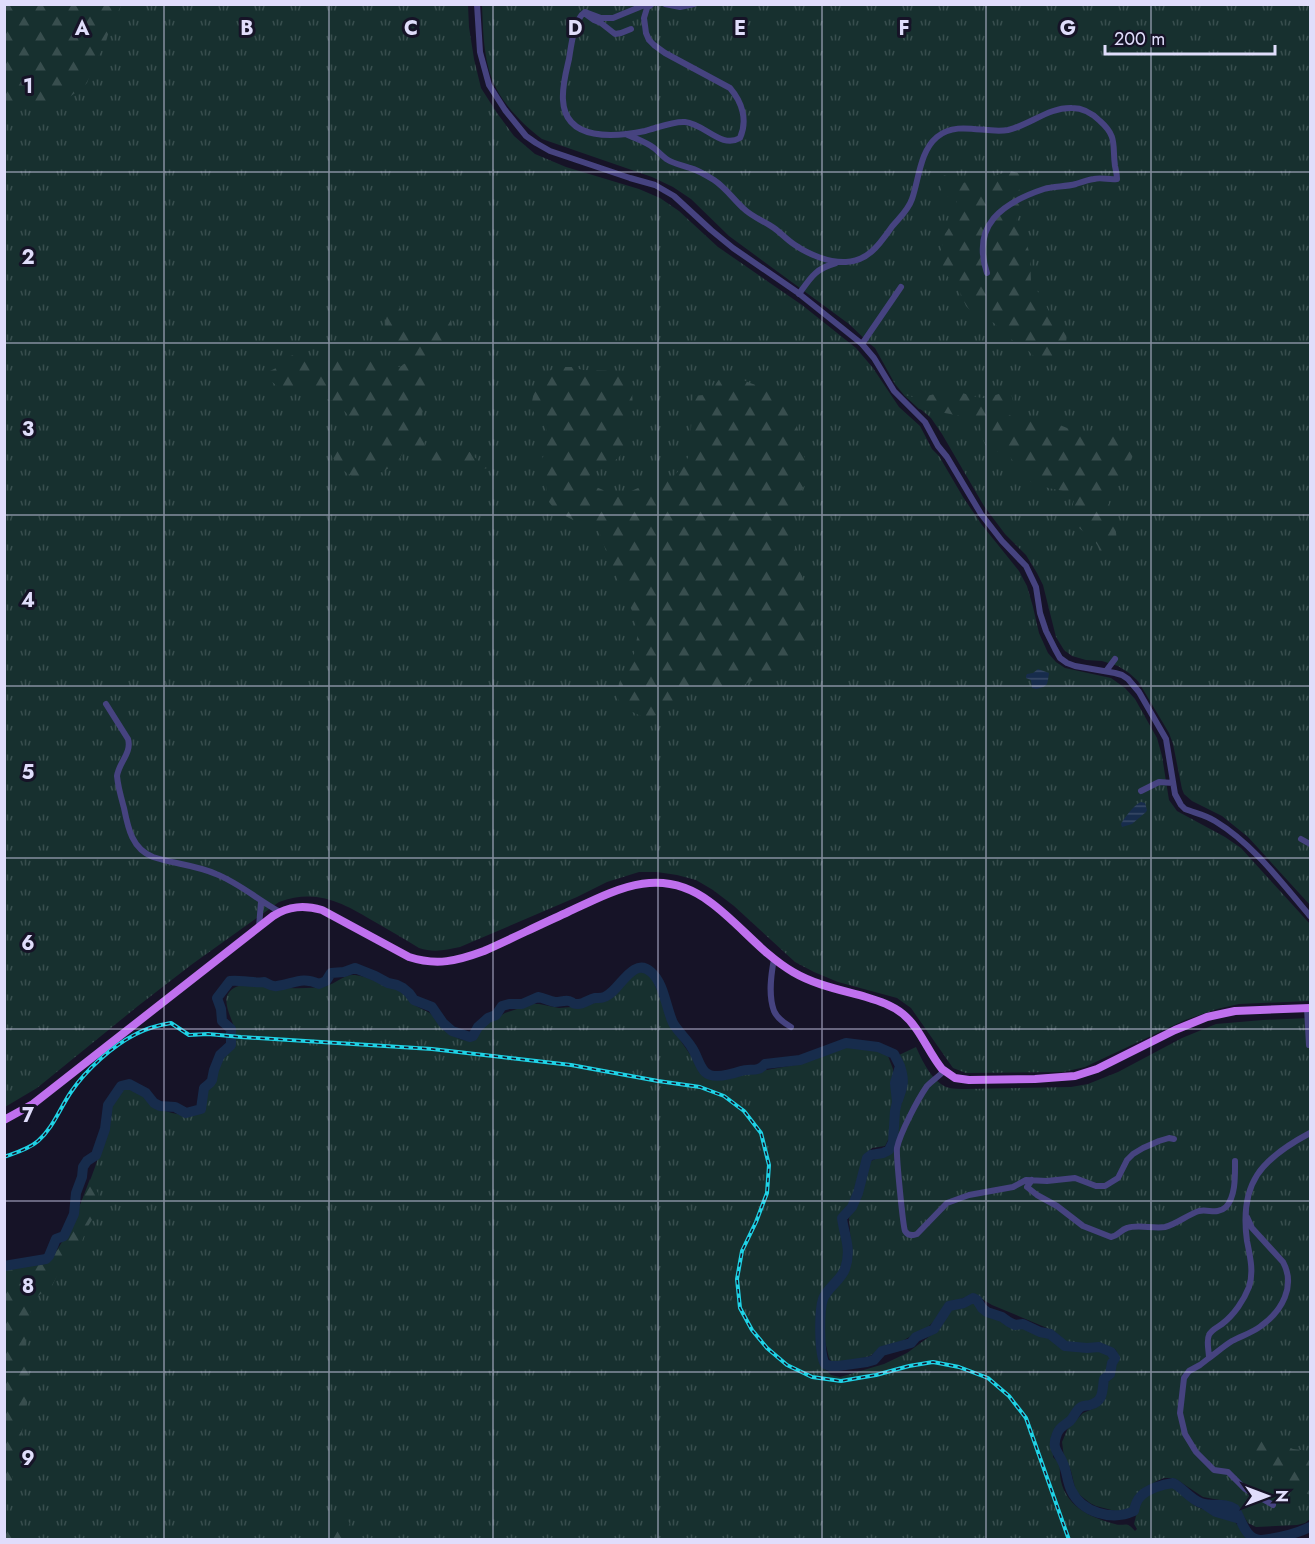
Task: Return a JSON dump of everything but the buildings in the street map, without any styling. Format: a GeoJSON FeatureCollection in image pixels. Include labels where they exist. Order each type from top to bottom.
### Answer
{"type":"FeatureCollection","features":[{"type":"Feature","properties":{"kind":"main road"},"geometry":{"type":"LineString","coordinates":[[4,1120],[33,1104],[259,927],[280,912],[296,907],[322,910],[409,957],[427,962],[445,962],[484,951],[612,891],[635,884],[658,883],[682,887],[701,895],[720,909],[774,959],[794,973],[808,980],[880,1002],[898,1010],[906,1016],[944,1071],[955,1078],[969,1080],[1075,1076],[1206,1017],[1235,1011],[1309,1008]]}},
{"type":"Feature","properties":{"kind":"street"},"geometry":{"type":"LineString","coordinates":[[477,4],[480,52],[489,85],[526,136],[550,151],[666,190],[733,248],[799,294],[862,344],[874,358],[894,391],[925,422],[981,514],[1026,566],[1036,587],[1040,613],[1046,631],[1060,658],[1075,666],[1115,673],[1128,679],[1139,692],[1166,739],[1175,794],[1181,805],[1215,820],[1238,838],[1268,867],[1311,916]]}},
{"type":"Feature","properties":{"kind":"street"},"geometry":{"type":"LineString","coordinates":[[647,4],[623,15],[607,19],[585,12],[580,15],[563,92],[565,110],[573,124],[583,131],[626,134],[683,122],[696,125],[730,141],[740,138],[744,128],[741,104],[730,88],[665,53],[649,40],[644,18],[647,8],[652,4]]}},
{"type":"Feature","properties":{"kind":"street"},"geometry":{"type":"LineString","coordinates":[[665,4],[686,7],[694,4]]}},
{"type":"Feature","properties":{"kind":"street"},"geometry":{"type":"LineString","coordinates":[[585,12],[615,34],[631,29]]}},
{"type":"Feature","properties":{"kind":"street"},"geometry":{"type":"LineString","coordinates":[[626,134],[650,146],[669,161],[692,168],[714,180],[726,189],[747,212],[776,229],[796,246],[823,258],[846,262],[864,258],[883,241],[911,202],[927,150],[936,137],[948,130],[957,129],[1007,130],[1063,108],[1084,110],[1090,113],[1112,135],[1117,179],[1097,178],[1077,184],[1044,189],[1002,209],[994,216],[983,241],[982,261],[987,273]]}},
{"type":"Feature","properties":{"kind":"street"},"geometry":{"type":"LineString","coordinates":[[799,294],[817,271],[824,266],[839,262]]}},
{"type":"Feature","properties":{"kind":"street"},"geometry":{"type":"LineString","coordinates":[[862,344],[901,287]]}},
{"type":"Feature","properties":{"kind":"street"},"geometry":{"type":"LineString","coordinates":[[1106,671],[1115,659]]}},
{"type":"Feature","properties":{"kind":"street"},"geometry":{"type":"LineString","coordinates":[[106,704],[130,746],[117,776],[128,828],[136,845],[153,857],[198,867],[234,882],[261,902],[280,912]]}},
{"type":"Feature","properties":{"kind":"street"},"geometry":{"type":"LineString","coordinates":[[1141,791],[1159,782],[1173,783]]}},
{"type":"Feature","properties":{"kind":"street"},"geometry":{"type":"LineString","coordinates":[[1301,840],[1311,844]]}},
{"type":"Feature","properties":{"kind":"street"},"geometry":{"type":"LineString","coordinates":[[259,927],[261,902]]}},
{"type":"Feature","properties":{"kind":"street"},"geometry":{"type":"LineString","coordinates":[[774,959],[771,975],[771,999],[774,1012],[791,1028]]}},
{"type":"Feature","properties":{"kind":"street"},"geometry":{"type":"LineString","coordinates":[[1309,1008],[1309,1046]]}},
{"type":"Feature","properties":{"kind":"street"},"geometry":{"type":"LineString","coordinates":[[944,1071],[928,1086],[906,1126],[897,1149],[905,1230],[913,1236],[947,1203],[1013,1186],[1026,1180],[1057,1181],[1075,1178],[1096,1186],[1105,1186],[1118,1178],[1127,1160],[1133,1154],[1159,1141],[1174,1139]]}},
{"type":"Feature","properties":{"kind":"street"},"geometry":{"type":"LineString","coordinates":[[1209,1358],[1209,1334],[1237,1308],[1249,1286],[1251,1266],[1245,1212],[1251,1187],[1258,1172],[1280,1152],[1311,1133]]}},
{"type":"Feature","properties":{"kind":"street"},"geometry":{"type":"LineString","coordinates":[[1032,1180],[1027,1187],[1037,1195],[1057,1206],[1083,1226],[1111,1237],[1127,1228],[1165,1227],[1196,1212],[1211,1213],[1222,1209],[1232,1194],[1235,1161]]}},
{"type":"Feature","properties":{"kind":"street"},"geometry":{"type":"LineString","coordinates":[[1245,1212],[1252,1228],[1279,1256],[1287,1268],[1289,1278],[1287,1292],[1283,1303],[1264,1324],[1231,1342],[1189,1371],[1184,1378],[1180,1413],[1185,1434],[1196,1452],[1214,1470],[1228,1472],[1245,1489],[1273,1505]]}},
{"type":"Feature","properties":{"kind":"green space"},"geometry":{"type":"Polygon","coordinates":[[[5,4],[123,5],[111,24],[105,45],[94,63],[87,83],[78,91],[68,98],[51,102],[5,104],[5,4]]]}},
{"type":"Feature","properties":{"kind":"green space"},"geometry":{"type":"Polygon","coordinates":[[[5,5],[468,5],[474,59],[481,88],[514,136],[535,154],[566,167],[639,189],[660,198],[679,211],[718,247],[802,305],[856,348],[873,368],[899,407],[920,426],[932,449],[939,456],[982,525],[1019,571],[1027,586],[1039,633],[1048,653],[1065,668],[1111,678],[1125,688],[1135,699],[1157,738],[1169,800],[1177,811],[1241,848],[1310,924],[1310,1001],[1239,1004],[1217,1009],[1185,1020],[1085,1067],[1063,1072],[966,1073],[953,1068],[911,1008],[897,998],[838,982],[795,962],[734,906],[713,890],[696,880],[677,875],[639,872],[607,882],[460,947],[440,951],[419,948],[341,904],[318,897],[293,898],[279,902],[191,965],[37,1088],[5,1107],[5,5]]]}},
{"type":"Feature","properties":{"kind":"green space"},"geometry":{"type":"Polygon","coordinates":[[[482,5],[1310,5],[1310,905],[1248,837],[1222,816],[1192,801],[1184,794],[1169,733],[1138,681],[1118,666],[1072,656],[1064,650],[1056,637],[1043,585],[1026,555],[1005,534],[984,506],[931,418],[904,395],[895,384],[875,348],[849,324],[729,236],[691,199],[673,187],[652,177],[542,139],[533,132],[509,108],[492,80],[486,54],[482,5]]]}},
{"type":"Feature","properties":{"kind":"green space"},"geometry":{"type":"Polygon","coordinates":[[[1009,171],[1019,173],[1026,178],[1024,185],[1017,192],[1019,199],[994,215],[984,240],[995,216],[1023,199],[1016,225],[1028,248],[1031,282],[1049,312],[1061,320],[1067,330],[1066,346],[1061,345],[1055,359],[1048,363],[1039,362],[1027,349],[1012,340],[994,323],[971,311],[946,274],[938,270],[945,234],[955,215],[957,198],[954,195],[945,197],[942,195],[941,183],[944,175],[949,177],[955,185],[972,180],[981,181],[1009,171]],[[984,241],[981,260],[984,273],[984,241]]]}},
{"type":"Feature","properties":{"kind":"green space"},"geometry":{"type":"Polygon","coordinates":[[[398,293],[402,326],[421,327],[451,320],[450,339],[429,358],[431,379],[419,422],[425,445],[429,448],[447,451],[470,452],[487,468],[478,471],[468,470],[420,458],[408,439],[400,459],[391,467],[369,478],[355,477],[344,471],[336,462],[329,446],[335,444],[357,455],[370,451],[377,445],[384,433],[381,418],[349,416],[336,402],[320,397],[303,387],[289,391],[282,390],[271,381],[266,373],[295,354],[315,362],[346,358],[364,362],[377,358],[395,367],[405,364],[410,357],[389,345],[386,331],[388,311],[398,293]]]}},
{"type":"Feature","properties":{"kind":"green space"},"geometry":{"type":"Polygon","coordinates":[[[559,367],[617,371],[632,394],[631,419],[624,450],[615,460],[588,477],[608,496],[618,497],[647,484],[672,478],[685,464],[689,455],[693,396],[712,397],[716,384],[725,376],[782,393],[795,421],[807,474],[804,487],[795,503],[792,524],[796,555],[816,632],[817,645],[810,652],[789,668],[769,673],[733,690],[701,689],[685,697],[666,712],[654,716],[643,717],[622,707],[617,696],[619,683],[634,654],[638,633],[633,613],[600,534],[593,525],[573,520],[556,511],[549,502],[542,462],[547,431],[531,406],[534,392],[541,380],[549,371],[559,367]]]}},
{"type":"Feature","properties":{"kind":"green space"},"geometry":{"type":"Polygon","coordinates":[[[952,390],[984,398],[1002,393],[1008,394],[1012,396],[1013,401],[1005,412],[1022,420],[1051,422],[1084,432],[1108,433],[1112,429],[1135,437],[1133,445],[1135,450],[1124,480],[1113,490],[1109,502],[1115,520],[1117,544],[1107,559],[1103,561],[1094,540],[1076,525],[1072,508],[1076,494],[1027,480],[1006,454],[988,450],[983,440],[979,421],[976,419],[919,409],[904,395],[918,398],[952,390]]]}},
{"type":"Feature","properties":{"kind":"green space"},"geometry":{"type":"Polygon","coordinates":[[[638,971],[645,972],[652,978],[673,1030],[703,1073],[713,1077],[727,1077],[795,1065],[844,1047],[879,1050],[888,1056],[893,1069],[891,1134],[885,1146],[872,1148],[867,1153],[850,1207],[839,1216],[838,1222],[845,1241],[843,1267],[818,1306],[816,1340],[820,1364],[831,1375],[840,1377],[884,1364],[907,1353],[930,1336],[951,1310],[971,1304],[992,1317],[1001,1318],[1011,1326],[1046,1336],[1063,1349],[1102,1351],[1112,1357],[1109,1372],[1101,1382],[1100,1395],[1093,1401],[1079,1405],[1069,1420],[1057,1428],[1053,1439],[1053,1457],[1060,1464],[1060,1477],[1068,1497],[1092,1516],[1118,1525],[1127,1525],[1135,1531],[1137,1529],[1134,1524],[1141,1501],[1148,1494],[1171,1485],[1179,1489],[1195,1506],[1235,1522],[1247,1539],[5,1540],[5,1270],[44,1264],[53,1256],[71,1225],[88,1186],[105,1138],[109,1107],[124,1087],[138,1091],[154,1106],[167,1112],[193,1115],[200,1111],[220,1064],[235,1042],[236,1033],[226,1002],[228,994],[233,989],[245,985],[315,988],[330,985],[347,976],[361,976],[399,990],[450,1033],[468,1041],[475,1040],[488,1023],[505,1013],[532,1004],[559,1008],[584,1006],[601,1001],[616,993],[631,975],[638,971]]]}},
{"type":"Feature","properties":{"kind":"green space"},"geometry":{"type":"Polygon","coordinates":[[[1310,1018],[1310,1519],[1305,1523],[1256,1527],[1248,1523],[1237,1505],[1203,1497],[1176,1479],[1170,1478],[1157,1481],[1138,1493],[1131,1507],[1123,1512],[1090,1503],[1076,1492],[1071,1471],[1064,1457],[1062,1442],[1068,1428],[1083,1413],[1095,1408],[1103,1399],[1108,1382],[1114,1373],[1118,1358],[1117,1352],[1115,1349],[1098,1343],[1067,1342],[1047,1328],[992,1305],[977,1296],[969,1296],[948,1303],[929,1326],[870,1356],[839,1362],[831,1361],[823,1333],[827,1299],[842,1279],[848,1266],[851,1246],[849,1218],[860,1196],[871,1161],[890,1153],[896,1139],[898,1115],[906,1082],[906,1073],[899,1055],[916,1047],[931,1075],[941,1084],[951,1088],[1071,1087],[1088,1084],[1118,1072],[1182,1038],[1216,1024],[1310,1018]]]}},
{"type":"Feature","properties":{"kind":"green space"},"geometry":{"type":"Polygon","coordinates":[[[90,1179],[98,1193],[98,1203],[79,1249],[74,1258],[61,1267],[52,1286],[35,1298],[31,1307],[30,1326],[25,1344],[29,1392],[12,1481],[5,1485],[5,1270],[44,1264],[52,1258],[72,1225],[90,1179]]]}},
{"type":"Feature","properties":{"kind":"green space"},"geometry":{"type":"Polygon","coordinates":[[[1267,1439],[1307,1453],[1311,1467],[1310,1495],[1272,1476],[1257,1462],[1254,1453],[1255,1443],[1267,1439]]]}},
{"type":"Feature","properties":{"kind":"green space"},"geometry":{"type":"Polygon","coordinates":[[[5,1519],[22,1530],[24,1539],[5,1539],[5,1519]]]}},
{"type":"Feature","properties":{"kind":"green space"},"geometry":{"type":"Polygon","coordinates":[[[343,1519],[349,1522],[352,1531],[350,1539],[318,1539],[323,1537],[343,1519]]]}},
{"type":"Feature","properties":{"kind":"water"},"geometry":{"type":"Polygon","coordinates":[[[1038,669],[1049,673],[1047,684],[1036,689],[1032,688],[1031,680],[1026,676],[1038,669]]]}},
{"type":"Feature","properties":{"kind":"water"},"geometry":{"type":"Polygon","coordinates":[[[1141,802],[1145,803],[1146,812],[1132,824],[1122,827],[1121,824],[1127,815],[1141,802]]]}},
{"type":"Feature","properties":{"kind":"waterway"},"geometry":{"type":"LineString","coordinates":[[4,1266],[46,1259],[56,1239],[64,1236],[74,1214],[76,1193],[83,1167],[96,1155],[105,1129],[108,1105],[121,1086],[129,1084],[146,1093],[154,1103],[160,1106],[175,1107],[186,1113],[201,1109],[204,1088],[212,1080],[220,1055],[231,1045],[231,1029],[222,1021],[217,998],[230,981],[264,982],[272,986],[302,981],[319,984],[326,981],[331,973],[355,968],[403,988],[414,1000],[432,1007],[452,1031],[470,1037],[488,1018],[496,1015],[502,1006],[522,1004],[538,997],[555,1002],[567,1001],[580,1004],[610,994],[632,971],[644,968],[651,972],[659,982],[673,1023],[694,1051],[703,1070],[713,1076],[757,1069],[765,1064],[800,1060],[846,1043],[878,1047],[894,1054],[900,1066],[895,1083],[897,1102],[893,1142],[889,1150],[867,1158],[858,1193],[852,1207],[842,1218],[848,1249],[847,1262],[843,1273],[823,1299],[820,1322],[825,1364],[838,1366],[874,1360],[882,1351],[911,1343],[916,1337],[934,1329],[949,1306],[964,1303],[973,1298],[987,1312],[1015,1325],[1023,1324],[1050,1334],[1065,1346],[1099,1347],[1111,1352],[1115,1358],[1110,1374],[1104,1379],[1100,1398],[1095,1403],[1079,1408],[1070,1421],[1062,1426],[1055,1439],[1056,1450],[1076,1498],[1098,1513],[1125,1514],[1134,1511],[1135,1505],[1143,1494],[1173,1483],[1201,1503],[1235,1509],[1247,1532],[1260,1540]]}},
{"type":"Feature","properties":{"kind":"waterway"},"geometry":{"type":"LineString","coordinates":[[898,1100],[903,1083],[900,1066]]}},
{"type":"Feature","properties":{"kind":"waterway"},"geometry":{"type":"LineString","coordinates":[[1204,1504],[1216,1512],[1240,1519]]}},
{"type":"Feature","properties":{"kind":"waterway"},"geometry":{"type":"LineString","coordinates":[[1262,1540],[1299,1532],[1310,1527]]}},
{"type":"Feature","properties":{"kind":"railway"},"geometry":{"type":"LineString","coordinates":[[4,1157],[22,1151],[38,1141],[52,1124],[77,1084],[109,1052],[140,1032],[171,1023],[189,1035],[208,1034],[432,1049],[571,1065],[700,1087],[724,1096],[744,1111],[761,1133],[769,1165],[767,1193],[742,1251],[737,1279],[740,1308],[752,1330],[767,1348],[787,1365],[812,1377],[841,1381],[933,1362],[959,1367],[988,1378],[1009,1396],[1026,1418],[1069,1540]]}}]}
